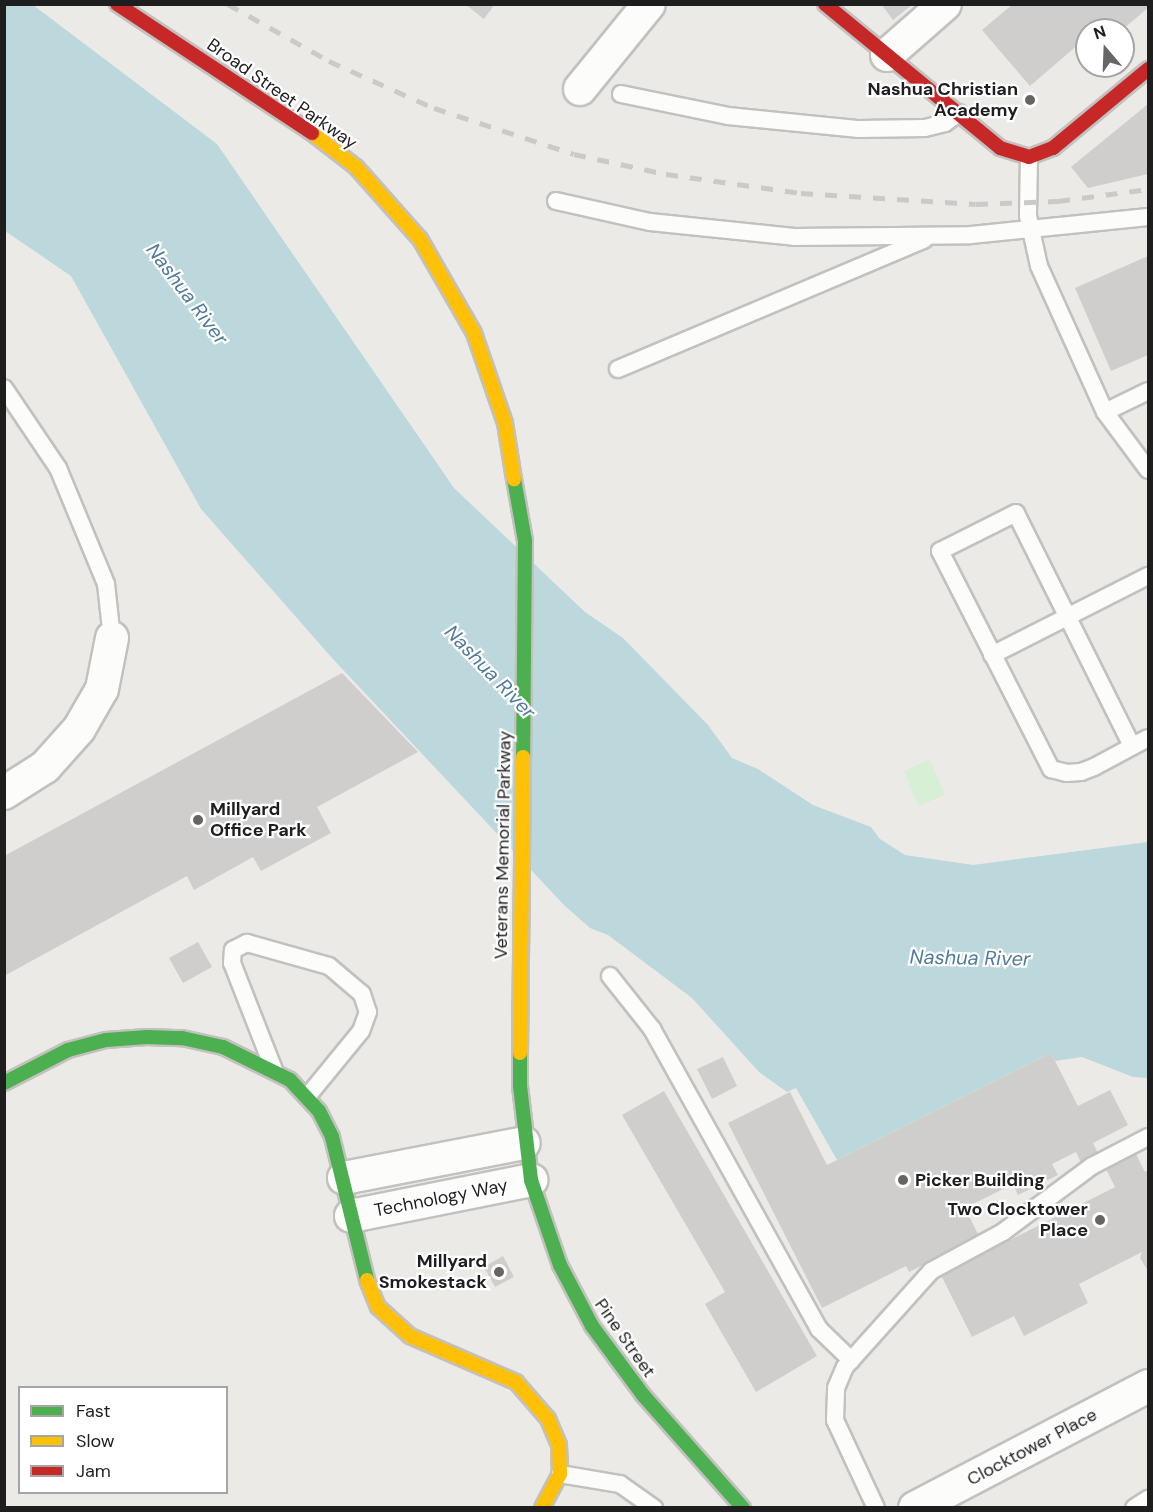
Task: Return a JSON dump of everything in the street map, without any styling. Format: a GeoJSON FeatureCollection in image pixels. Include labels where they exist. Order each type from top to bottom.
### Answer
{"type":"FeatureCollection","features":[{"type":"Feature","properties":{"kind":"main road","name":"Broad Street Parkway"},"geometry":{"type":"LineString","coordinates":[[117,4],[311,132],[356,167],[396,208],[458,300],[488,367],[505,423]]}},
{"type":"Feature","properties":{"kind":"main road"},"geometry":{"type":"LineString","coordinates":[[825,4],[1000,148],[1029,157],[1053,148],[1149,69]]}},
{"type":"Feature","properties":{"kind":"main road","name":"Veterans Memorial Parkway"},"geometry":{"type":"LineString","coordinates":[[505,423],[525,542],[519,956],[520,1086],[527,1161]]}},
{"type":"Feature","properties":{"kind":"main road","name":"Technology Way"},"geometry":{"type":"LineString","coordinates":[[4,1083],[68,1050],[131,1037],[197,1040],[248,1057],[274,1070],[308,1097],[326,1122],[344,1178],[367,1282],[387,1318],[410,1336],[498,1372],[524,1389],[556,1435],[560,1474]]}},
{"type":"Feature","properties":{"kind":"main road","name":"Pine Street"},"geometry":{"type":"LineString","coordinates":[[527,1161],[557,1257],[592,1326],[643,1395],[743,1508]]}},
{"type":"Feature","properties":{"kind":"main road"},"geometry":{"type":"LineString","coordinates":[[542,1508],[560,1474]]}},
{"type":"Feature","properties":{"kind":"street"},"geometry":{"type":"LineString","coordinates":[[580,89],[650,4]]}},
{"type":"Feature","properties":{"kind":"street"},"geometry":{"type":"LineString","coordinates":[[887,55],[945,4]]}},
{"type":"Feature","properties":{"kind":"street"},"geometry":{"type":"LineString","coordinates":[[4,793],[45,767],[79,729],[102,689],[112,638]]}},
{"type":"Feature","properties":{"kind":"street","name":"Technology Way"},"geometry":{"type":"LineString","coordinates":[[344,1178],[527,1161]]}},
{"type":"Feature","properties":{"kind":"street","name":"Technology Way"},"geometry":{"type":"LineString","coordinates":[[351,1216],[527,1161]]}},
{"type":"Feature","properties":{"kind":"street","name":"Clocktower Place"},"geometry":{"type":"LineString","coordinates":[[915,1508],[1149,1386]]}},
{"type":"Feature","properties":{"kind":"lane"},"geometry":{"type":"LineString","coordinates":[[621,94],[694,111],[848,128],[925,128],[945,123],[959,113]]}},
{"type":"Feature","properties":{"kind":"lane"},"geometry":{"type":"LineString","coordinates":[[1029,157],[1030,231],[1039,266],[1105,412],[1147,466]]}},
{"type":"Feature","properties":{"kind":"lane"},"geometry":{"type":"LineString","coordinates":[[556,201],[650,222],[741,234],[933,237],[1030,231],[1149,218]]}},
{"type":"Feature","properties":{"kind":"lane"},"geometry":{"type":"LineString","coordinates":[[618,369],[933,237]]}},
{"type":"Feature","properties":{"kind":"lane"},"geometry":{"type":"LineString","coordinates":[[4,388],[58,468],[106,584],[112,638]]}},
{"type":"Feature","properties":{"kind":"lane"},"geometry":{"type":"LineString","coordinates":[[1105,412],[1149,392]]}},
{"type":"Feature","properties":{"kind":"lane"},"geometry":{"type":"LineString","coordinates":[[1132,746],[1016,513],[940,551],[1051,769],[1067,773],[1081,772],[1149,738]]}},
{"type":"Feature","properties":{"kind":"lane"},"geometry":{"type":"LineString","coordinates":[[992,655],[1149,576]]}},
{"type":"Feature","properties":{"kind":"lane"},"geometry":{"type":"LineString","coordinates":[[274,1070],[232,963],[233,950],[247,943],[329,966],[362,994],[368,1012],[361,1031],[308,1097]]}},
{"type":"Feature","properties":{"kind":"lane"},"geometry":{"type":"LineString","coordinates":[[610,976],[662,1046],[819,1329],[851,1360]]}},
{"type":"Feature","properties":{"kind":"lane"},"geometry":{"type":"LineString","coordinates":[[876,1508],[835,1420],[836,1388],[851,1360],[931,1271],[1003,1232],[1092,1166],[1149,1137]]}},
{"type":"Feature","properties":{"kind":"lane"},"geometry":{"type":"LineString","coordinates":[[560,1474],[609,1480],[654,1508]]}},
{"type":"Feature","properties":{"kind":"lane"},"geometry":{"type":"LineString","coordinates":[[1134,1508],[1149,1498]]}},
{"type":"Feature","properties":{"kind":"green space"},"geometry":{"type":"Polygon","coordinates":[[[930,759],[945,795],[918,806],[904,771],[930,759]]]}},
{"type":"Feature","properties":{"kind":"water","name":"Nashua River"},"geometry":{"type":"Polygon","coordinates":[[[4,5],[33,5],[217,144],[454,488],[585,612],[623,638],[708,725],[732,758],[758,769],[813,805],[871,827],[880,839],[905,855],[973,865],[1148,842],[1148,1078],[1133,1077],[1082,1057],[1055,1061],[1051,1053],[837,1160],[796,1088],[787,1092],[759,1072],[692,998],[608,935],[590,928],[564,905],[332,658],[201,509],[71,276],[5,231],[4,5]]]}},
{"type":"Feature","properties":{"kind":"building"},"geometry":{"type":"Polygon","coordinates":[[[465,4],[495,4],[484,19],[465,4]]]}},
{"type":"Feature","properties":{"kind":"building"},"geometry":{"type":"Polygon","coordinates":[[[881,4],[913,4],[893,20],[881,4]]]}},
{"type":"Feature","properties":{"kind":"building"},"geometry":{"type":"Polygon","coordinates":[[[1013,4],[1148,4],[1148,8],[1135,19],[1075,18],[1075,47],[1030,86],[982,30],[1013,4]]]}},
{"type":"Feature","properties":{"kind":"building"},"geometry":{"type":"Polygon","coordinates":[[[1148,104],[1148,174],[1088,188],[1071,167],[1148,104]]]}},
{"type":"Feature","properties":{"kind":"building"},"geometry":{"type":"Polygon","coordinates":[[[1148,256],[1148,355],[1111,371],[1075,288],[1148,256]]]}},
{"type":"Feature","properties":{"kind":"building","name":"Millyard Office Park"},"geometry":{"type":"Polygon","coordinates":[[[342,673],[418,752],[317,807],[331,833],[261,871],[253,857],[194,890],[187,876],[4,976],[4,856],[342,673]]]}},
{"type":"Feature","properties":{"kind":"building"},"geometry":{"type":"Polygon","coordinates":[[[198,942],[212,967],[183,983],[169,958],[198,942]]]}},
{"type":"Feature","properties":{"kind":"building","name":"Picker Building"},"geometry":{"type":"Polygon","coordinates":[[[1051,1053],[1078,1106],[1110,1090],[1128,1125],[1093,1143],[1099,1155],[1081,1163],[1076,1152],[1052,1164],[1058,1175],[1018,1195],[1013,1184],[965,1208],[979,1236],[909,1272],[906,1266],[822,1308],[728,1123],[790,1092],[827,1165],[1051,1053]]]}},
{"type":"Feature","properties":{"kind":"building"},"geometry":{"type":"Polygon","coordinates":[[[723,1057],[737,1086],[712,1099],[697,1069],[723,1057]]]}},
{"type":"Feature","properties":{"kind":"building"},"geometry":{"type":"Polygon","coordinates":[[[664,1091],[817,1356],[756,1392],[705,1304],[725,1292],[622,1115],[664,1091]]]}},
{"type":"Feature","properties":{"kind":"building","name":"Two Clocktower Place"},"geometry":{"type":"Polygon","coordinates":[[[1135,1152],[1145,1172],[1148,1170],[1148,1271],[1140,1258],[1142,1252],[1079,1284],[1088,1303],[1024,1336],[1014,1316],[972,1337],[941,1275],[1115,1187],[1105,1167],[1135,1152]]]}},
{"type":"Feature","properties":{"kind":"building","name":"Millyard Smokestack"},"geometry":{"type":"Polygon","coordinates":[[[503,1256],[514,1277],[495,1287],[484,1267],[503,1256]]]}},
{"type":"Feature","properties":{"kind":"railway"},"geometry":{"type":"LineString","coordinates":[[228,4],[329,61],[434,108],[574,154],[666,174],[801,193],[976,204],[1058,201],[1148,189]]}},
{"type":"Feature","properties":{"kind":"traffic: fast"},"geometry":{"type":"LineString","coordinates":[[514,479],[525,541],[523,757]]}},
{"type":"Feature","properties":{"kind":"traffic: fast"},"geometry":{"type":"LineString","coordinates":[[4,1083],[68,1050],[106,1040],[147,1037],[182,1038],[223,1047],[290,1080],[319,1111],[332,1137],[367,1280]]}},
{"type":"Feature","properties":{"kind":"traffic: fast"},"geometry":{"type":"LineString","coordinates":[[520,1053],[520,1086],[531,1180],[560,1265],[592,1326],[643,1395],[743,1508]]}},
{"type":"Feature","properties":{"kind":"traffic: slow"},"geometry":{"type":"LineString","coordinates":[[312,133],[356,167],[420,239],[474,333],[505,423],[514,479]]}},
{"type":"Feature","properties":{"kind":"traffic: slow"},"geometry":{"type":"LineString","coordinates":[[520,1053],[523,757]]}},
{"type":"Feature","properties":{"kind":"traffic: slow"},"geometry":{"type":"LineString","coordinates":[[367,1280],[378,1307],[410,1336],[516,1382],[548,1419],[559,1445],[560,1474],[542,1508]]}},
{"type":"Feature","properties":{"kind":"traffic: jam"},"geometry":{"type":"LineString","coordinates":[[117,4],[312,133]]}},
{"type":"Feature","properties":{"kind":"traffic: jam"},"geometry":{"type":"LineString","coordinates":[[825,4],[1000,148],[1029,157],[1053,148],[1148,69]]}},
{"type":"Feature","properties":{"kind":"place","name":"Nashua Christian Academy"},"geometry":{"type":"Point","coordinates":[1030,100]}},
{"type":"Feature","properties":{"kind":"place","name":"Millyard Office Park"},"geometry":{"type":"Point","coordinates":[198,820]}},
{"type":"Feature","properties":{"kind":"place","name":"Picker Building"},"geometry":{"type":"Point","coordinates":[903,1180]}},
{"type":"Feature","properties":{"kind":"place","name":"Two Clocktower Place"},"geometry":{"type":"Point","coordinates":[1100,1220]}},
{"type":"Feature","properties":{"kind":"place","name":"Millyard Smokestack"},"geometry":{"type":"Point","coordinates":[499,1272]}}]}
